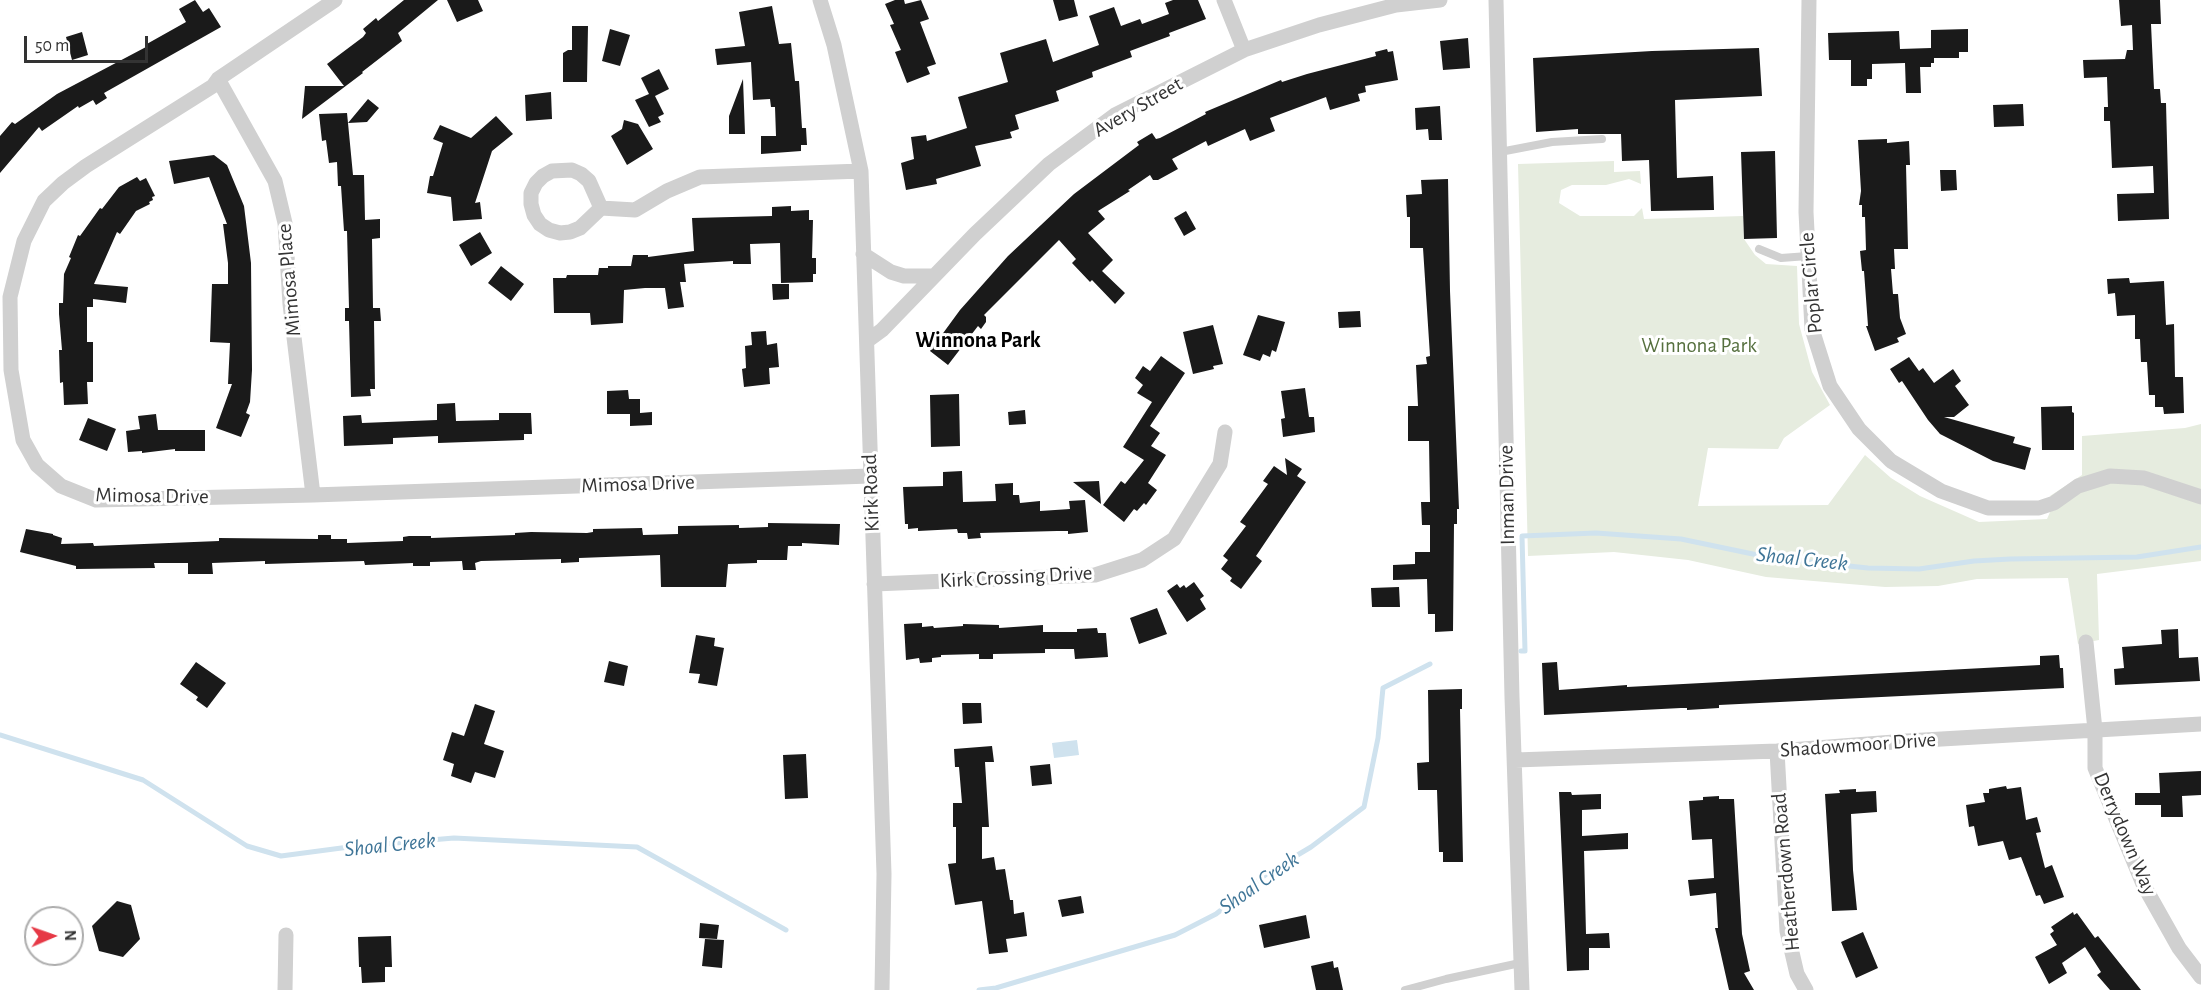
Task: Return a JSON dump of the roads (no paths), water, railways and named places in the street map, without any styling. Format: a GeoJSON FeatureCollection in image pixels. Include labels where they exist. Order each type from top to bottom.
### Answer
{"type":"FeatureCollection","features":[{"type":"Feature","properties":{"kind":"street","name":"Mimosa Drive"},"geometry":{"type":"LineString","coordinates":[[335,0],[218,79],[213,86],[86,166],[44,201],[24,241],[10,297],[11,370],[23,440],[37,465],[61,486],[96,500],[870,476]]}},
{"type":"Feature","properties":{"kind":"street","name":"Kirk Road"},"geometry":{"type":"LineString","coordinates":[[820,0],[834,45],[861,171],[884,874],[882,990]]}},
{"type":"Feature","properties":{"kind":"street"},"geometry":{"type":"LineString","coordinates":[[1224,0],[1244,50]]}},
{"type":"Feature","properties":{"kind":"street","name":"Avery Street"},"geometry":{"type":"LineString","coordinates":[[867,341],[882,330],[975,234],[1049,164],[1114,115],[1244,50],[1319,25],[1396,5],[1440,0]]}},
{"type":"Feature","properties":{"kind":"street","name":"Inman Drive"},"geometry":{"type":"LineString","coordinates":[[1496,0],[1522,990]]}},
{"type":"Feature","properties":{"kind":"street","name":"Poplar Circle"},"geometry":{"type":"LineString","coordinates":[[1809,0],[1806,212],[1812,328],[1830,386],[1859,429],[1891,461],[1941,491],[1988,508],[2039,508],[2054,503],[2078,486],[2110,477],[2144,478],[2201,497]]}},
{"type":"Feature","properties":{"kind":"street","name":"Mimosa Place"},"geometry":{"type":"LineString","coordinates":[[218,79],[275,181],[285,223],[290,304],[313,495]]}},
{"type":"Feature","properties":{"kind":"street"},"geometry":{"type":"LineString","coordinates":[[601,208],[588,181],[581,174],[572,170],[552,171],[543,176],[536,183],[531,194],[534,215],[540,224],[560,233],[580,228],[601,208],[634,210],[700,177],[861,171]]}},
{"type":"Feature","properties":{"kind":"street"},"geometry":{"type":"LineString","coordinates":[[863,254],[891,272],[904,276],[934,276]]}},
{"type":"Feature","properties":{"kind":"street","name":"Kirk Crossing Drive"},"geometry":{"type":"LineString","coordinates":[[874,584],[1095,575],[1142,560],[1174,539],[1220,464],[1225,432]]}},
{"type":"Feature","properties":{"kind":"street","name":"Derrydown Way"},"geometry":{"type":"LineString","coordinates":[[2086,642],[2095,730],[2095,768],[2143,884],[2179,948],[2201,977]]}},
{"type":"Feature","properties":{"kind":"street","name":"Shadowmoor Drive"},"geometry":{"type":"LineString","coordinates":[[1515,760],[1777,751],[2201,724]]}},
{"type":"Feature","properties":{"kind":"street","name":"Heatherdown Road"},"geometry":{"type":"LineString","coordinates":[[1777,751],[1787,931],[1797,974],[1806,990]]}},
{"type":"Feature","properties":{"kind":"street"},"geometry":{"type":"LineString","coordinates":[[285,990],[286,935]]}},
{"type":"Feature","properties":{"kind":"lane"},"geometry":{"type":"LineString","coordinates":[[1500,152],[1552,142],[1602,140]]}},
{"type":"Feature","properties":{"kind":"lane"},"geometry":{"type":"LineString","coordinates":[[1759,249],[1781,258],[1808,256]]}},
{"type":"Feature","properties":{"kind":"lane"},"geometry":{"type":"LineString","coordinates":[[1405,990],[1520,963]]}},
{"type":"Feature","properties":{"kind":"water"},"geometry":{"type":"Polygon","coordinates":[[[1077,740],[1079,755],[1054,758],[1052,743],[1077,740]]]}},
{"type":"Feature","properties":{"kind":"waterway","name":"Shoal Creek"},"geometry":{"type":"LineString","coordinates":[[1521,651],[1525,651],[1522,536],[1596,533],[1681,539],[1772,558],[1868,568],[1919,569],[1974,561],[2010,559],[2137,557],[2201,547]]}},
{"type":"Feature","properties":{"kind":"waterway","name":"Shoal Creek"},"geometry":{"type":"LineString","coordinates":[[979,990],[996,988],[1175,935],[1216,914],[1269,872],[1311,847],[1364,807],[1378,738],[1383,688],[1430,664]]}},
{"type":"Feature","properties":{"kind":"waterway","name":"Shoal Creek"},"geometry":{"type":"LineString","coordinates":[[0,735],[143,780],[247,846],[281,856],[349,847],[454,838],[637,847],[786,930]]}},
{"type":"Feature","properties":{"kind":"district","name":"Winnona Park"},"geometry":{"type":"Point","coordinates":[978,340]}}]}
